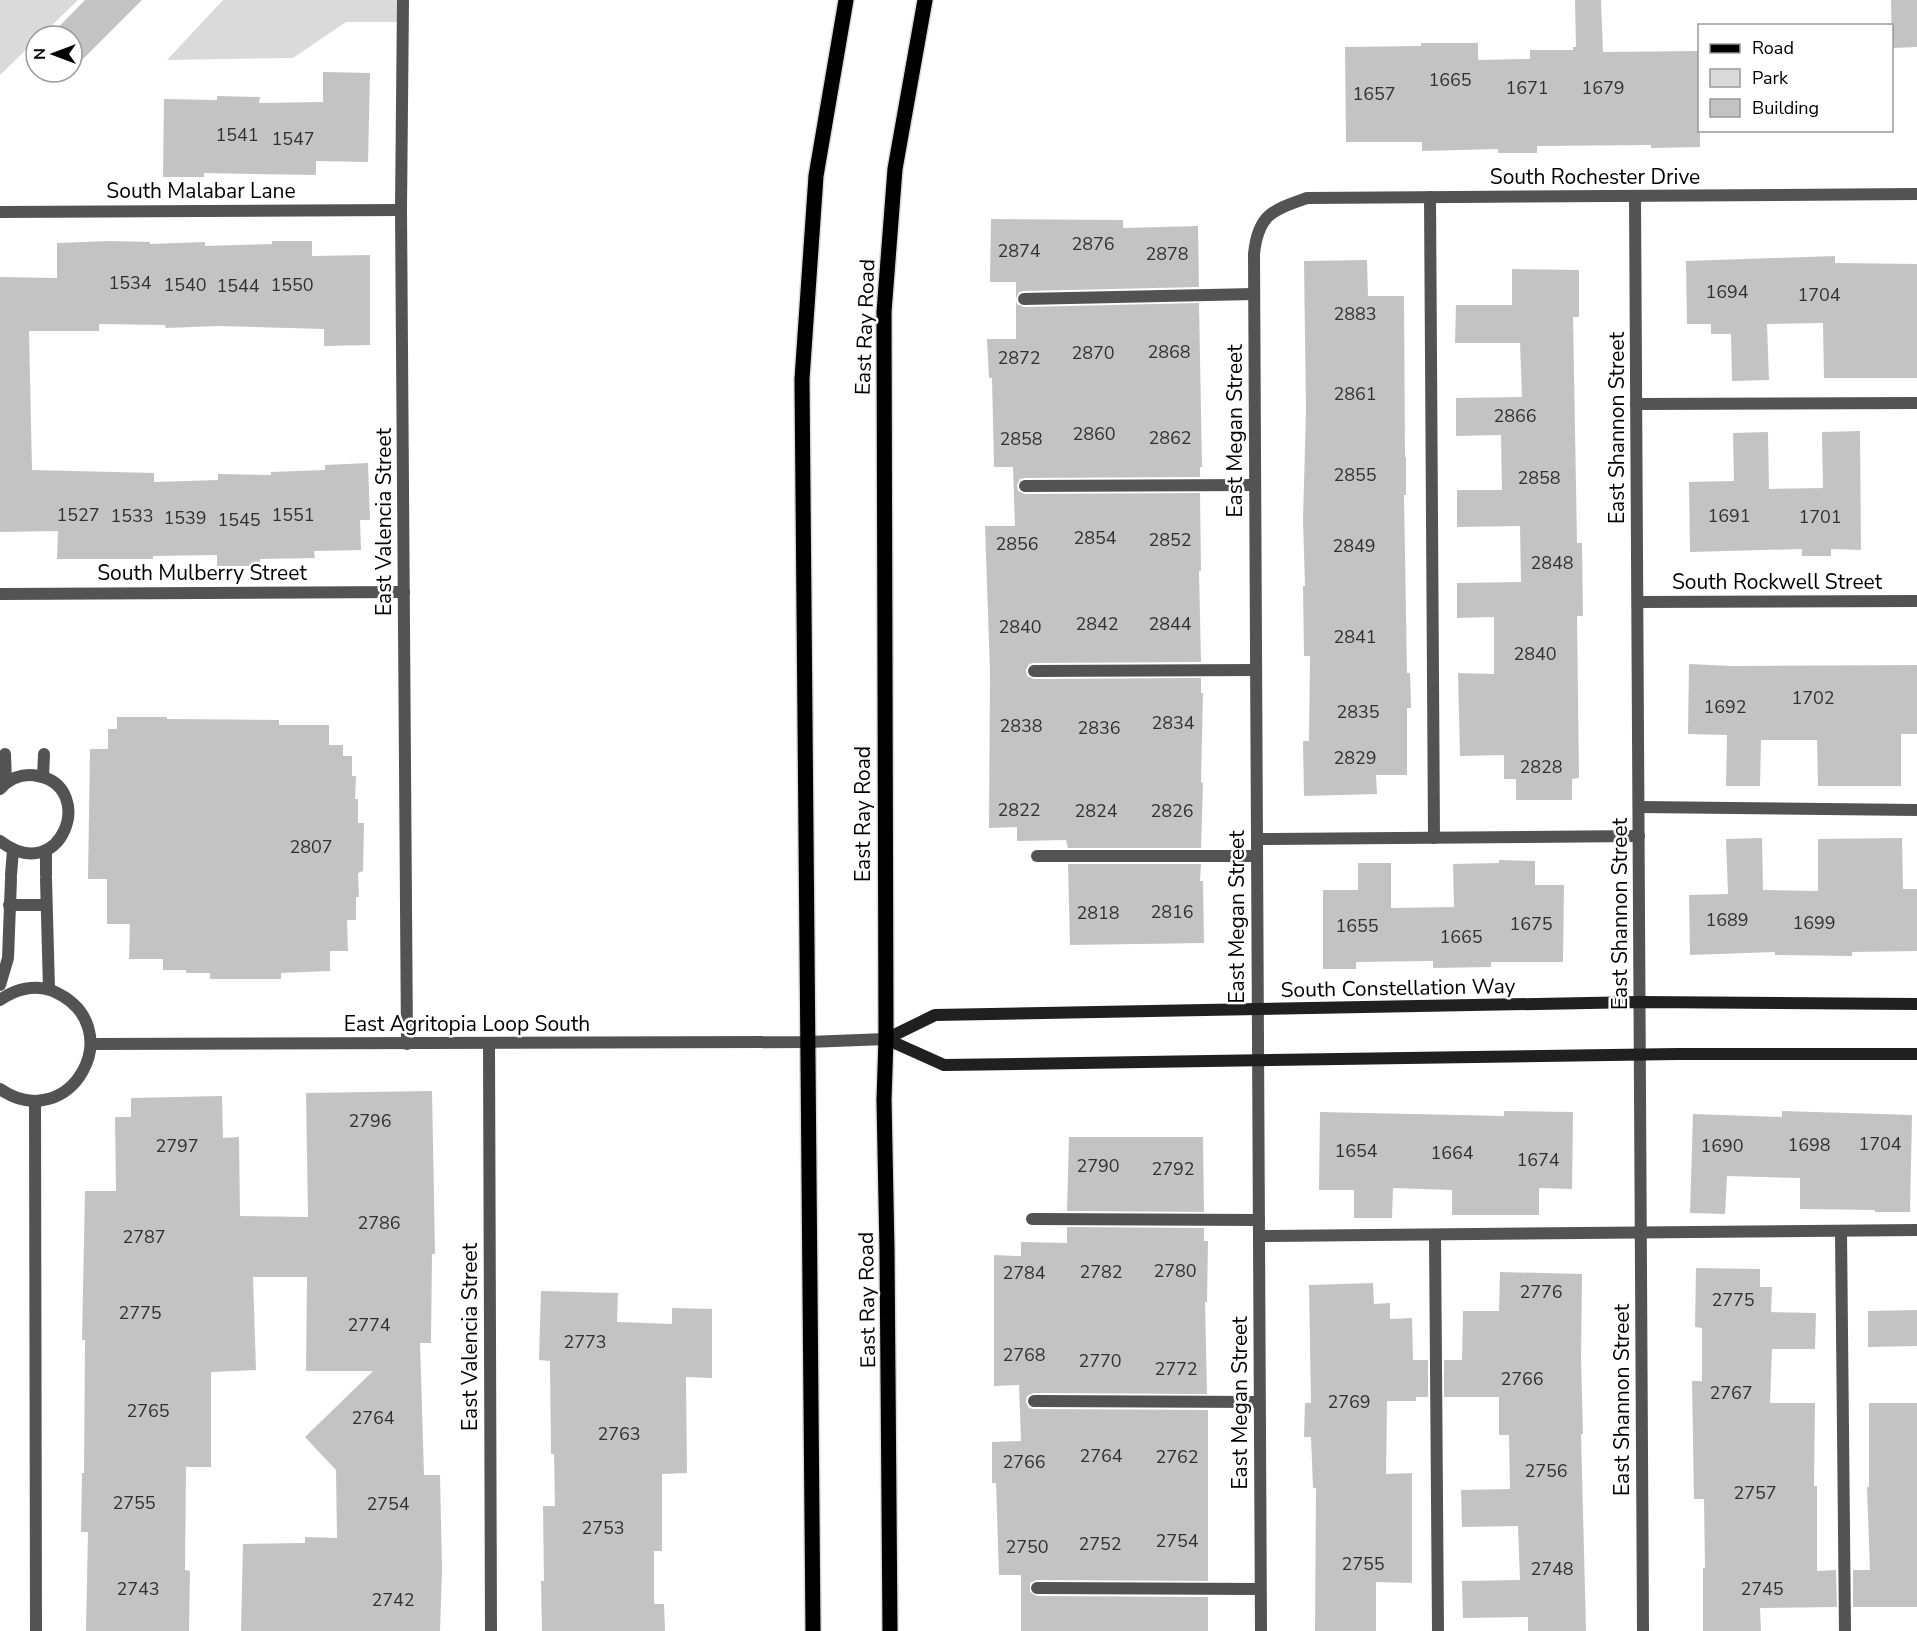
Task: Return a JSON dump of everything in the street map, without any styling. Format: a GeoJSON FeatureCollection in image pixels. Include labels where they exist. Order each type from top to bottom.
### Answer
{"type":"FeatureCollection","features":[{"type":"Feature","properties":{"kind":"main road"},"geometry":{"type":"LineString","coordinates":[[813,1631],[802,379],[816,176],[846,0]]}},
{"type":"Feature","properties":{"kind":"main road","name":"East Ray Road"},"geometry":{"type":"LineString","coordinates":[[890,1631],[884,1100],[886,1039],[884,312],[895,169],[925,0]]}},
{"type":"Feature","properties":{"kind":"street","name":"East Valencia Street"},"geometry":{"type":"LineString","coordinates":[[403,0],[401,210],[407,1044]]}},
{"type":"Feature","properties":{"kind":"street","name":"South Rochester Drive"},"geometry":{"type":"LineString","coordinates":[[1275,209],[1307,198],[1917,194]]}},
{"type":"Feature","properties":{"kind":"street","name":"East Shannon Street"},"geometry":{"type":"LineString","coordinates":[[1635,196],[1643,1631]]}},
{"type":"Feature","properties":{"kind":"street"},"geometry":{"type":"LineString","coordinates":[[1430,197],[1434,838]]}},
{"type":"Feature","properties":{"kind":"street","name":"East Megan Street"},"geometry":{"type":"LineString","coordinates":[[1261,1631],[1254,254],[1257,234],[1264,221],[1275,209]]}},
{"type":"Feature","properties":{"kind":"street","name":"South Malabar Lane"},"geometry":{"type":"LineString","coordinates":[[0,212],[401,210]]}},
{"type":"Feature","properties":{"kind":"street"},"geometry":{"type":"LineString","coordinates":[[1024,299],[1254,294]]}},
{"type":"Feature","properties":{"kind":"street"},"geometry":{"type":"LineString","coordinates":[[1636,404],[1917,403]]}},
{"type":"Feature","properties":{"kind":"street"},"geometry":{"type":"LineString","coordinates":[[1025,486],[1255,485]]}},
{"type":"Feature","properties":{"kind":"street","name":"South Mulberry Street"},"geometry":{"type":"LineString","coordinates":[[0,594],[404,592]]}},
{"type":"Feature","properties":{"kind":"street","name":"South Rockwell Street"},"geometry":{"type":"LineString","coordinates":[[1638,602],[1917,601]]}},
{"type":"Feature","properties":{"kind":"street"},"geometry":{"type":"LineString","coordinates":[[1034,671],[1256,670]]}},
{"type":"Feature","properties":{"kind":"street"},"geometry":{"type":"LineString","coordinates":[[3,786],[5,754]]}},
{"type":"Feature","properties":{"kind":"street"},"geometry":{"type":"LineString","coordinates":[[43,777],[44,754]]}},
{"type":"Feature","properties":{"kind":"street"},"geometry":{"type":"LineString","coordinates":[[0,841],[10,849],[23,854],[35,854],[58,842],[66,831],[69,818],[68,805],[63,793],[55,783],[43,777],[18,776],[3,786]]}},
{"type":"Feature","properties":{"kind":"street"},"geometry":{"type":"LineString","coordinates":[[1639,807],[1917,810]]}},
{"type":"Feature","properties":{"kind":"street"},"geometry":{"type":"LineString","coordinates":[[1257,839],[1639,836]]}},
{"type":"Feature","properties":{"kind":"street"},"geometry":{"type":"LineString","coordinates":[[0,985],[8,958],[13,850]]}},
{"type":"Feature","properties":{"kind":"street"},"geometry":{"type":"LineString","coordinates":[[46,850],[49,989]]}},
{"type":"Feature","properties":{"kind":"street"},"geometry":{"type":"LineString","coordinates":[[1037,856],[1257,856]]}},
{"type":"Feature","properties":{"kind":"street"},"geometry":{"type":"LineString","coordinates":[[9,905],[46,905]]}},
{"type":"Feature","properties":{"kind":"street"},"geometry":{"type":"LineString","coordinates":[[0,1000],[20,989],[34,987],[49,989],[65,997],[79,1009],[88,1026],[91,1044],[88,1062],[80,1078],[68,1090],[52,1098],[35,1101],[17,1098],[0,1089]]}},
{"type":"Feature","properties":{"kind":"street","name":"South Constellation Way"},"geometry":{"type":"LineString","coordinates":[[843,1041],[886,1039],[935,1015],[1640,1002],[1917,1004]]}},
{"type":"Feature","properties":{"kind":"street","name":"South Constellation Way"},"geometry":{"type":"LineString","coordinates":[[886,1039],[944,1065],[1258,1059],[1917,1054]]}},
{"type":"Feature","properties":{"kind":"street","name":"East Agritopia Loop South"},"geometry":{"type":"LineString","coordinates":[[91,1044],[843,1041]]}},
{"type":"Feature","properties":{"kind":"street","name":"East Valencia Street"},"geometry":{"type":"LineString","coordinates":[[489,1043],[491,1631]]}},
{"type":"Feature","properties":{"kind":"street"},"geometry":{"type":"LineString","coordinates":[[35,1101],[36,1631]]}},
{"type":"Feature","properties":{"kind":"street"},"geometry":{"type":"LineString","coordinates":[[1032,1219],[1259,1220]]}},
{"type":"Feature","properties":{"kind":"street"},"geometry":{"type":"LineString","coordinates":[[1259,1236],[1917,1230]]}},
{"type":"Feature","properties":{"kind":"street"},"geometry":{"type":"LineString","coordinates":[[1840,1231],[1845,1631]]}},
{"type":"Feature","properties":{"kind":"street"},"geometry":{"type":"LineString","coordinates":[[1435,1235],[1438,1631]]}},
{"type":"Feature","properties":{"kind":"street"},"geometry":{"type":"LineString","coordinates":[[1034,1401],[1259,1402]]}},
{"type":"Feature","properties":{"kind":"street"},"geometry":{"type":"LineString","coordinates":[[1038,1588],[1260,1589]]}},
{"type":"Feature","properties":{"kind":"green space"},"geometry":{"type":"Polygon","coordinates":[[[0,0],[78,0],[53,24],[24,24],[24,52],[0,75],[0,0]]]}},
{"type":"Feature","properties":{"kind":"green space"},"geometry":{"type":"Polygon","coordinates":[[[223,0],[403,0],[402,22],[346,22],[293,58],[167,60],[223,0]]]}},
{"type":"Feature","properties":{"kind":"building"},"geometry":{"type":"Polygon","coordinates":[[[85,0],[142,0],[84,58],[84,24],[62,24],[85,0]]]}},
{"type":"Feature","properties":{"kind":"building"},"geometry":{"type":"Polygon","coordinates":[[[1575,0],[1601,0],[1603,52],[1698,51],[1700,147],[1537,146],[1537,153],[1498,153],[1498,149],[1422,151],[1422,142],[1346,142],[1345,47],[1478,43],[1478,60],[1530,59],[1530,50],[1573,50],[1573,47],[1576,47],[1575,0]]]}},
{"type":"Feature","properties":{"kind":"building"},"geometry":{"type":"Polygon","coordinates":[[[1891,0],[1917,0],[1917,47],[1893,48],[1891,0]]]}},
{"type":"Feature","properties":{"kind":"building"},"geometry":{"type":"Polygon","coordinates":[[[323,72],[370,73],[368,162],[316,161],[316,175],[204,173],[204,177],[163,177],[164,99],[217,100],[217,96],[260,97],[259,103],[323,102],[323,72]]]}},
{"type":"Feature","properties":{"kind":"building"},"geometry":{"type":"Polygon","coordinates":[[[991,219],[1123,220],[1123,228],[1198,226],[1199,287],[1024,291],[1019,292],[1016,299],[1016,282],[990,282],[991,219]]]}},
{"type":"Feature","properties":{"kind":"building"},"geometry":{"type":"Polygon","coordinates":[[[272,241],[312,241],[312,256],[370,255],[370,345],[324,346],[324,329],[218,326],[166,328],[165,325],[99,324],[99,331],[29,331],[32,470],[154,473],[154,482],[218,480],[218,474],[271,475],[271,472],[325,470],[325,465],[368,463],[370,520],[360,520],[361,550],[314,551],[315,558],[260,559],[260,566],[217,566],[217,555],[153,556],[153,559],[57,559],[58,531],[0,532],[0,277],[57,278],[57,243],[150,242],[150,244],[205,242],[205,246],[272,244],[272,241]]]}},
{"type":"Feature","properties":{"kind":"building"},"geometry":{"type":"Polygon","coordinates":[[[1835,256],[1835,263],[1917,264],[1917,378],[1824,378],[1823,323],[1767,324],[1769,380],[1732,381],[1731,334],[1711,334],[1711,324],[1687,324],[1686,261],[1835,256]]]}},
{"type":"Feature","properties":{"kind":"building"},"geometry":{"type":"Polygon","coordinates":[[[1367,260],[1368,296],[1404,296],[1407,673],[1410,673],[1411,708],[1407,708],[1407,775],[1376,775],[1377,794],[1304,796],[1303,741],[1309,741],[1310,656],[1304,656],[1303,520],[1306,411],[1304,261],[1367,260]]]}},
{"type":"Feature","properties":{"kind":"building"},"geometry":{"type":"Polygon","coordinates":[[[1512,269],[1579,270],[1579,317],[1573,317],[1577,543],[1582,543],[1583,616],[1577,616],[1579,778],[1572,779],[1572,800],[1516,800],[1516,779],[1504,779],[1504,755],[1460,756],[1458,673],[1494,674],[1494,617],[1457,618],[1457,583],[1521,582],[1520,526],[1457,527],[1457,490],[1502,490],[1501,435],[1456,436],[1456,398],[1522,397],[1520,343],[1455,343],[1456,305],[1512,305],[1512,269]]]}},
{"type":"Feature","properties":{"kind":"building"},"geometry":{"type":"Polygon","coordinates":[[[1016,299],[1017,304],[1024,307],[1199,303],[1202,467],[1200,467],[1200,477],[1025,478],[1020,479],[1017,485],[1018,491],[1025,494],[1200,493],[1201,662],[1034,663],[1029,664],[1026,670],[1027,676],[1034,679],[1201,678],[1201,693],[1203,693],[1201,782],[1203,783],[1201,848],[1068,848],[1066,840],[1017,841],[1017,827],[989,828],[990,672],[985,526],[1015,526],[1013,467],[994,467],[992,378],[989,378],[987,339],[1016,339],[1016,299]]]}},
{"type":"Feature","properties":{"kind":"building"},"geometry":{"type":"Polygon","coordinates":[[[1860,431],[1861,550],[1831,549],[1831,556],[1802,556],[1802,549],[1690,552],[1689,482],[1734,481],[1733,433],[1768,432],[1769,489],[1823,488],[1822,432],[1860,431]]]}},
{"type":"Feature","properties":{"kind":"building"},"geometry":{"type":"Polygon","coordinates":[[[1689,664],[1732,666],[1917,665],[1917,734],[1901,734],[1901,786],[1818,786],[1817,740],[1761,740],[1760,786],[1726,786],[1727,735],[1688,734],[1689,664]]]}},
{"type":"Feature","properties":{"kind":"building"},"geometry":{"type":"Polygon","coordinates":[[[117,717],[279,720],[279,725],[329,725],[329,745],[343,745],[343,756],[352,756],[352,776],[356,776],[355,799],[358,799],[358,823],[364,823],[363,871],[358,873],[359,897],[356,897],[356,920],[347,920],[348,951],[330,951],[330,971],[281,973],[281,979],[210,979],[210,973],[163,970],[163,959],[129,959],[130,924],[107,924],[107,879],[88,879],[90,749],[108,749],[108,729],[117,729],[117,717]]]}},
{"type":"Feature","properties":{"kind":"building"},"geometry":{"type":"Polygon","coordinates":[[[1762,838],[1763,890],[1818,891],[1818,839],[1902,838],[1903,889],[1917,889],[1917,951],[1852,952],[1852,956],[1775,955],[1775,952],[1690,955],[1689,895],[1728,894],[1726,839],[1762,838]]]}},
{"type":"Feature","properties":{"kind":"building"},"geometry":{"type":"Polygon","coordinates":[[[1499,860],[1535,861],[1535,885],[1564,885],[1563,962],[1491,962],[1491,967],[1433,968],[1433,961],[1356,962],[1356,969],[1323,969],[1323,890],[1358,890],[1358,863],[1391,863],[1391,908],[1454,907],[1453,864],[1499,863],[1499,860]]]}},
{"type":"Feature","properties":{"kind":"building"},"geometry":{"type":"Polygon","coordinates":[[[1068,864],[1201,864],[1204,943],[1070,945],[1068,864]]]}},
{"type":"Feature","properties":{"kind":"building"},"geometry":{"type":"Polygon","coordinates":[[[432,1091],[435,1254],[432,1254],[431,1343],[420,1343],[424,1475],[440,1475],[442,1569],[440,1631],[241,1631],[243,1544],[305,1543],[305,1537],[337,1538],[336,1470],[305,1437],[373,1371],[306,1371],[307,1277],[253,1277],[256,1370],[211,1372],[211,1467],[186,1467],[185,1570],[190,1571],[189,1631],[86,1631],[88,1532],[81,1532],[82,1473],[84,1473],[85,1340],[82,1340],[85,1191],[116,1191],[115,1117],[131,1117],[131,1098],[222,1096],[223,1138],[239,1137],[240,1216],[308,1217],[306,1093],[432,1091]]]}},
{"type":"Feature","properties":{"kind":"building"},"geometry":{"type":"Polygon","coordinates":[[[1504,1111],[1573,1112],[1572,1189],[1539,1188],[1539,1215],[1452,1215],[1452,1190],[1393,1188],[1392,1218],[1354,1218],[1354,1190],[1319,1190],[1320,1112],[1504,1116],[1504,1111]]]}},
{"type":"Feature","properties":{"kind":"building"},"geometry":{"type":"Polygon","coordinates":[[[1782,1111],[1912,1115],[1910,1212],[1800,1209],[1800,1178],[1727,1176],[1725,1214],[1690,1213],[1693,1114],[1782,1117],[1782,1111]]]}},
{"type":"Feature","properties":{"kind":"building"},"geometry":{"type":"Polygon","coordinates":[[[1069,1137],[1203,1137],[1204,1212],[1067,1211],[1069,1137]]]}},
{"type":"Feature","properties":{"kind":"building"},"geometry":{"type":"Polygon","coordinates":[[[1067,1227],[1204,1228],[1204,1241],[1208,1241],[1207,1302],[1205,1302],[1207,1394],[1034,1393],[1027,1396],[1026,1402],[1029,1408],[1034,1409],[1208,1410],[1208,1581],[1037,1580],[1030,1583],[1030,1592],[1037,1596],[1208,1597],[1208,1631],[1021,1631],[1021,1575],[999,1575],[996,1483],[992,1483],[992,1442],[1021,1441],[1019,1385],[994,1386],[994,1255],[1021,1256],[1021,1242],[1067,1243],[1067,1227]]]}},
{"type":"Feature","properties":{"kind":"building"},"geometry":{"type":"Polygon","coordinates":[[[1696,1268],[1760,1269],[1760,1287],[1772,1287],[1771,1312],[1816,1313],[1815,1349],[1772,1349],[1770,1403],[1815,1403],[1814,1486],[1817,1486],[1817,1571],[1836,1570],[1837,1607],[1760,1608],[1761,1631],[1703,1631],[1704,1499],[1694,1499],[1692,1381],[1702,1381],[1702,1328],[1695,1327],[1696,1268]]]}},
{"type":"Feature","properties":{"kind":"building"},"geometry":{"type":"Polygon","coordinates":[[[1500,1272],[1582,1274],[1583,1434],[1581,1434],[1586,1631],[1528,1631],[1528,1617],[1463,1618],[1462,1581],[1520,1580],[1518,1526],[1462,1527],[1461,1490],[1510,1489],[1509,1435],[1499,1435],[1499,1397],[1444,1397],[1444,1360],[1462,1360],[1463,1311],[1499,1311],[1500,1272]]]}},
{"type":"Feature","properties":{"kind":"building"},"geometry":{"type":"Polygon","coordinates":[[[1373,1283],[1374,1304],[1390,1303],[1390,1319],[1412,1318],[1413,1360],[1428,1360],[1428,1397],[1416,1397],[1416,1401],[1387,1401],[1386,1474],[1412,1473],[1412,1583],[1376,1582],[1376,1631],[1315,1631],[1316,1488],[1313,1488],[1311,1437],[1304,1437],[1305,1403],[1311,1403],[1309,1285],[1373,1283]]]}},
{"type":"Feature","properties":{"kind":"building"},"geometry":{"type":"Polygon","coordinates":[[[541,1291],[618,1293],[617,1322],[672,1324],[672,1308],[712,1309],[712,1378],[686,1377],[687,1473],[662,1474],[662,1551],[654,1551],[654,1604],[664,1604],[665,1631],[542,1631],[543,1506],[555,1506],[554,1454],[551,1454],[550,1361],[539,1360],[541,1291]]]}},
{"type":"Feature","properties":{"kind":"building"},"geometry":{"type":"Polygon","coordinates":[[[1917,1310],[1917,1346],[1868,1347],[1868,1311],[1917,1310]]]}},
{"type":"Feature","properties":{"kind":"building"},"geometry":{"type":"Polygon","coordinates":[[[1869,1403],[1917,1403],[1917,1607],[1853,1607],[1853,1570],[1870,1570],[1867,1487],[1869,1487],[1869,1403]]]}}]}
